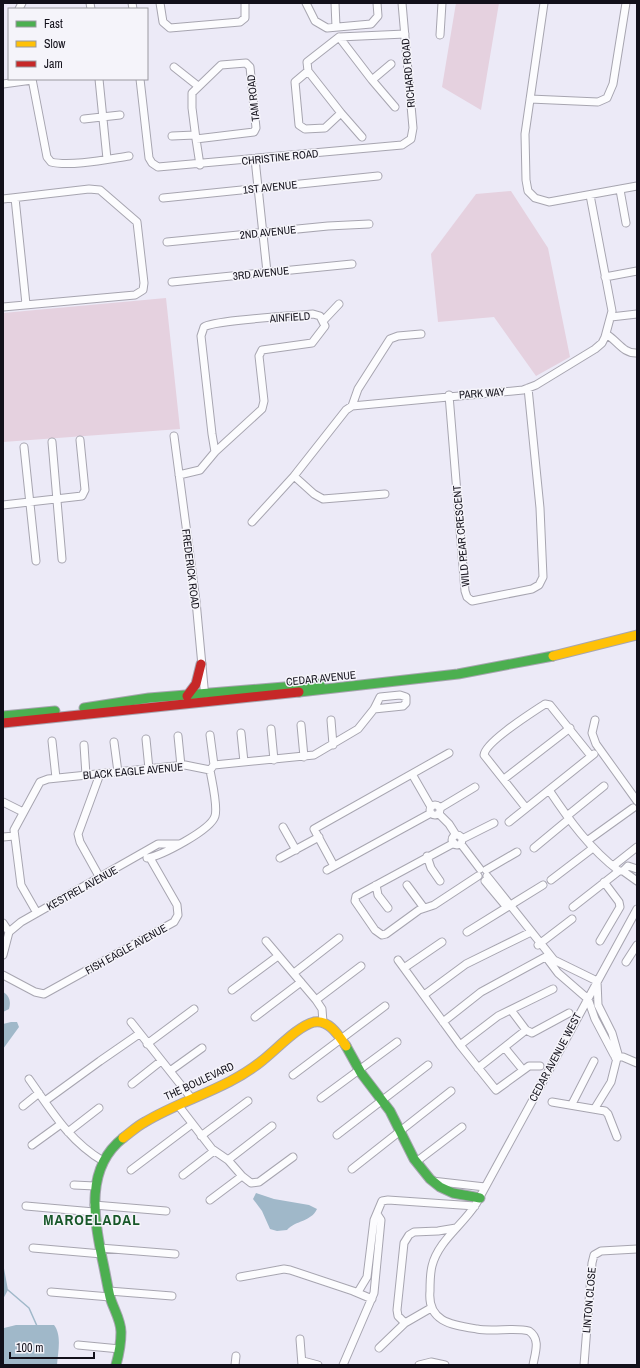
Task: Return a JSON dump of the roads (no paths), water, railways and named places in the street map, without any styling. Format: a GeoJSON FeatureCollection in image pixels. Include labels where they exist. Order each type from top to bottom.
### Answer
{"type":"FeatureCollection","features":[{"type":"Feature","properties":{"kind":"main road","name":"CEDAR AVENUE"},"geometry":{"type":"LineString","coordinates":[[3,723],[304,685],[390,680],[452,671],[558,651],[637,631]]}},
{"type":"Feature","properties":{"kind":"main road","name":"CEDAR AVENUE"},"geometry":{"type":"LineString","coordinates":[[3,716],[86,708],[149,698],[187,696],[205,698],[458,674],[557,655],[637,635]]}},
{"type":"Feature","properties":{"kind":"main road"},"geometry":{"type":"LineString","coordinates":[[187,696],[196,684],[201,664]]}},
{"type":"Feature","properties":{"kind":"main road","name":"THE BOULEVARD"},"geometry":{"type":"LineString","coordinates":[[116,1365],[120,1349],[121,1330],[110,1294],[94,1208],[95,1186],[103,1161],[117,1143],[136,1128],[155,1116],[221,1086],[244,1073],[278,1049],[305,1026],[315,1022],[323,1022]]}},
{"type":"Feature","properties":{"kind":"main road"},"geometry":{"type":"LineString","coordinates":[[323,1022],[332,1029],[340,1039],[358,1069],[383,1100],[416,1162],[431,1181],[437,1186],[454,1194],[480,1198]]}},
{"type":"Feature","properties":{"kind":"street"},"geometry":{"type":"LineString","coordinates":[[160,3],[163,22],[170,28],[240,22],[245,18],[245,3]]}},
{"type":"Feature","properties":{"kind":"street"},"geometry":{"type":"LineString","coordinates":[[306,3],[317,23],[327,28],[371,24],[378,16],[377,3]]}},
{"type":"Feature","properties":{"kind":"street"},"geometry":{"type":"LineString","coordinates":[[335,3],[336,27]]}},
{"type":"Feature","properties":{"kind":"street","name":"RICHARD ROAD"},"geometry":{"type":"LineString","coordinates":[[402,3],[413,128],[412,136],[408,141]]}},
{"type":"Feature","properties":{"kind":"street"},"geometry":{"type":"LineString","coordinates":[[440,35],[442,3]]}},
{"type":"Feature","properties":{"kind":"street"},"geometry":{"type":"LineString","coordinates":[[544,3],[525,134],[526,184],[528,191],[535,198],[549,202],[637,186]]}},
{"type":"Feature","properties":{"kind":"street"},"geometry":{"type":"LineString","coordinates":[[530,99],[598,102],[607,98],[613,84],[626,3]]}},
{"type":"Feature","properties":{"kind":"street"},"geometry":{"type":"LineString","coordinates":[[341,113],[325,128],[305,129],[299,125],[295,82],[307,67],[310,58],[339,37],[405,34]]}},
{"type":"Feature","properties":{"kind":"street"},"geometry":{"type":"LineString","coordinates":[[339,37],[395,107]]}},
{"type":"Feature","properties":{"kind":"street","name":"TAM ROAD"},"geometry":{"type":"LineString","coordinates":[[172,136],[196,137],[252,133],[256,128],[250,67],[246,62],[221,65],[198,86],[191,96],[196,137],[200,165]]}},
{"type":"Feature","properties":{"kind":"street"},"geometry":{"type":"LineString","coordinates":[[372,80],[391,64]]}},
{"type":"Feature","properties":{"kind":"street"},"geometry":{"type":"LineString","coordinates":[[174,66],[198,86]]}},
{"type":"Feature","properties":{"kind":"street"},"geometry":{"type":"LineString","coordinates":[[307,67],[341,113],[362,137]]}},
{"type":"Feature","properties":{"kind":"street"},"geometry":{"type":"LineString","coordinates":[[3,84],[27,80]]}},
{"type":"Feature","properties":{"kind":"street"},"geometry":{"type":"LineString","coordinates":[[32,80],[49,161],[59,164],[128,156]]}},
{"type":"Feature","properties":{"kind":"street"},"geometry":{"type":"LineString","coordinates":[[99,80],[107,159]]}},
{"type":"Feature","properties":{"kind":"street","name":"CHRISTINE ROAD"},"geometry":{"type":"LineString","coordinates":[[140,80],[149,158],[152,163],[161,168],[396,145],[408,141]]}},
{"type":"Feature","properties":{"kind":"street"},"geometry":{"type":"LineString","coordinates":[[84,119],[120,115]]}},
{"type":"Feature","properties":{"kind":"street"},"geometry":{"type":"LineString","coordinates":[[255,159],[268,272]]}},
{"type":"Feature","properties":{"kind":"street","name":"1ST AVENUE"},"geometry":{"type":"LineString","coordinates":[[163,198],[258,187],[378,176]]}},
{"type":"Feature","properties":{"kind":"street"},"geometry":{"type":"LineString","coordinates":[[3,199],[89,189],[100,190],[137,222],[144,287],[139,294],[3,307]]}},
{"type":"Feature","properties":{"kind":"street"},"geometry":{"type":"LineString","coordinates":[[620,190],[626,224]]}},
{"type":"Feature","properties":{"kind":"street","name":"PARK WAY"},"geometry":{"type":"LineString","coordinates":[[352,406],[516,391],[528,388],[542,382],[595,349],[602,343],[611,316],[590,195]]}},
{"type":"Feature","properties":{"kind":"street"},"geometry":{"type":"LineString","coordinates":[[15,198],[26,304]]}},
{"type":"Feature","properties":{"kind":"street","name":"2ND AVENUE"},"geometry":{"type":"LineString","coordinates":[[167,242],[328,226],[369,224]]}},
{"type":"Feature","properties":{"kind":"street","name":"3RD AVENUE"},"geometry":{"type":"LineString","coordinates":[[172,282],[352,264]]}},
{"type":"Feature","properties":{"kind":"street"},"geometry":{"type":"LineString","coordinates":[[605,277],[637,271]]}},
{"type":"Feature","properties":{"kind":"street"},"geometry":{"type":"LineString","coordinates":[[323,320],[339,304]]}},
{"type":"Feature","properties":{"kind":"street","name":"AINFIELD"},"geometry":{"type":"LineString","coordinates":[[179,475],[200,470],[215,452],[263,408],[264,401],[259,356],[262,350],[312,343],[323,330],[323,320],[320,316],[313,314],[214,323],[204,327],[201,336],[215,452]]}},
{"type":"Feature","properties":{"kind":"street"},"geometry":{"type":"LineString","coordinates":[[611,316],[637,314]]}},
{"type":"Feature","properties":{"kind":"street"},"geometry":{"type":"LineString","coordinates":[[252,522],[294,476],[346,410],[352,406],[358,390],[390,339],[398,336],[421,334]]}},
{"type":"Feature","properties":{"kind":"street"},"geometry":{"type":"LineString","coordinates":[[606,334],[614,339],[626,351],[637,353]]}},
{"type":"Feature","properties":{"kind":"street","name":"WILD PEAR CRESCENT"},"geometry":{"type":"LineString","coordinates":[[449,396],[465,591],[468,599],[472,601],[532,589],[539,585],[542,581],[543,572],[539,510],[528,388]]}},
{"type":"Feature","properties":{"kind":"street","name":"FREDERICK ROAD"},"geometry":{"type":"LineString","coordinates":[[174,436],[196,601],[205,698]]}},
{"type":"Feature","properties":{"kind":"street"},"geometry":{"type":"LineString","coordinates":[[3,505],[78,498],[82,496],[85,490],[80,440]]}},
{"type":"Feature","properties":{"kind":"street"},"geometry":{"type":"LineString","coordinates":[[52,442],[62,559]]}},
{"type":"Feature","properties":{"kind":"street"},"geometry":{"type":"LineString","coordinates":[[24,447],[36,561]]}},
{"type":"Feature","properties":{"kind":"street"},"geometry":{"type":"LineString","coordinates":[[294,476],[314,494],[323,499],[385,494]]}},
{"type":"Feature","properties":{"kind":"street"},"geometry":{"type":"LineString","coordinates":[[509,822],[592,755],[552,707],[545,704],[506,732],[484,751],[484,755],[526,808]]}},
{"type":"Feature","properties":{"kind":"street","name":"BLACK EAGLE AVENUE"},"geometry":{"type":"LineString","coordinates":[[37,913],[21,885],[14,836],[15,826],[39,783],[56,778],[181,766],[212,767],[244,762],[314,755],[358,729],[374,709]]}},
{"type":"Feature","properties":{"kind":"street"},"geometry":{"type":"LineString","coordinates":[[331,720],[333,745]]}},
{"type":"Feature","properties":{"kind":"street"},"geometry":{"type":"LineString","coordinates":[[587,841],[635,805],[596,744],[592,733],[595,720]]}},
{"type":"Feature","properties":{"kind":"street"},"geometry":{"type":"LineString","coordinates":[[301,725],[304,757]]}},
{"type":"Feature","properties":{"kind":"street"},"geometry":{"type":"LineString","coordinates":[[504,779],[570,728]]}},
{"type":"Feature","properties":{"kind":"street"},"geometry":{"type":"LineString","coordinates":[[271,730],[274,760]]}},
{"type":"Feature","properties":{"kind":"street"},"geometry":{"type":"LineString","coordinates":[[241,733],[244,762]]}},
{"type":"Feature","properties":{"kind":"street"},"geometry":{"type":"LineString","coordinates":[[139,856],[150,858],[179,844],[207,828],[214,819],[215,810],[210,735]]}},
{"type":"Feature","properties":{"kind":"street"},"geometry":{"type":"LineString","coordinates":[[178,736],[181,766]]}},
{"type":"Feature","properties":{"kind":"street"},"geometry":{"type":"LineString","coordinates":[[146,739],[149,769]]}},
{"type":"Feature","properties":{"kind":"street"},"geometry":{"type":"LineString","coordinates":[[52,741],[56,778]]}},
{"type":"Feature","properties":{"kind":"street"},"geometry":{"type":"LineString","coordinates":[[114,742],[118,772]]}},
{"type":"Feature","properties":{"kind":"street"},"geometry":{"type":"LineString","coordinates":[[84,745],[86,775]]}},
{"type":"Feature","properties":{"kind":"street"},"geometry":{"type":"LineString","coordinates":[[334,866],[314,829],[449,753]]}},
{"type":"Feature","properties":{"kind":"street"},"geometry":{"type":"LineString","coordinates":[[100,774],[78,834],[80,842],[100,878]]}},
{"type":"Feature","properties":{"kind":"street"},"geometry":{"type":"LineString","coordinates":[[412,774],[457,840],[540,944],[554,968],[588,999],[593,1014],[610,1038]]}},
{"type":"Feature","properties":{"kind":"street"},"geometry":{"type":"LineString","coordinates":[[327,870],[437,812],[475,786]]}},
{"type":"Feature","properties":{"kind":"street"},"geometry":{"type":"LineString","coordinates":[[534,848],[604,786]]}},
{"type":"Feature","properties":{"kind":"street"},"geometry":{"type":"LineString","coordinates":[[550,790],[568,817],[593,848],[613,866],[637,881]]}},
{"type":"Feature","properties":{"kind":"street"},"geometry":{"type":"LineString","coordinates":[[3,802],[23,812]]}},
{"type":"Feature","properties":{"kind":"street"},"geometry":{"type":"LineString","coordinates":[[494,823],[457,840],[376,884],[356,896],[355,901],[378,933],[386,934],[424,908],[434,905],[517,852]]}},
{"type":"Feature","properties":{"kind":"street"},"geometry":{"type":"LineString","coordinates":[[283,827],[296,850]]}},
{"type":"Feature","properties":{"kind":"street"},"geometry":{"type":"LineString","coordinates":[[3,837],[14,836]]}},
{"type":"Feature","properties":{"kind":"street"},"geometry":{"type":"LineString","coordinates":[[280,858],[319,837]]}},
{"type":"Feature","properties":{"kind":"street","name":"KESTREL AVENUE"},"geometry":{"type":"LineString","coordinates":[[9,932],[17,925],[37,913],[160,843],[179,844]]}},
{"type":"Feature","properties":{"kind":"street"},"geometry":{"type":"LineString","coordinates":[[613,866],[637,847]]}},
{"type":"Feature","properties":{"kind":"street"},"geometry":{"type":"LineString","coordinates":[[552,880],[593,848]]}},
{"type":"Feature","properties":{"kind":"street"},"geometry":{"type":"LineString","coordinates":[[427,856],[431,868],[440,881]]}},
{"type":"Feature","properties":{"kind":"street","name":"FISH EAGLE AVENUE"},"geometry":{"type":"LineString","coordinates":[[3,974],[35,992],[42,994],[47,993],[174,922],[178,915],[177,906],[150,858]]}},
{"type":"Feature","properties":{"kind":"street"},"geometry":{"type":"LineString","coordinates":[[573,907],[604,882],[628,866],[637,870]]}},
{"type":"Feature","properties":{"kind":"street"},"geometry":{"type":"LineString","coordinates":[[600,941],[620,907],[619,902],[604,882]]}},
{"type":"Feature","properties":{"kind":"street"},"geometry":{"type":"LineString","coordinates":[[376,884],[378,895],[388,908]]}},
{"type":"Feature","properties":{"kind":"street"},"geometry":{"type":"LineString","coordinates":[[407,885],[424,908]]}},
{"type":"Feature","properties":{"kind":"street"},"geometry":{"type":"LineString","coordinates":[[467,932],[542,885]]}},
{"type":"Feature","properties":{"kind":"street"},"geometry":{"type":"LineString","coordinates":[[509,906],[529,933],[540,944]]}},
{"type":"Feature","properties":{"kind":"street","name":"CEDAR AVENUE WEST"},"geometry":{"type":"LineString","coordinates":[[456,1228],[480,1198],[588,999],[596,981],[637,909]]}},
{"type":"Feature","properties":{"kind":"street"},"geometry":{"type":"LineString","coordinates":[[540,944],[572,919]]}},
{"type":"Feature","properties":{"kind":"street"},"geometry":{"type":"LineString","coordinates":[[3,924],[9,932],[3,955]]}},
{"type":"Feature","properties":{"kind":"street"},"geometry":{"type":"LineString","coordinates":[[424,995],[466,964],[529,933]]}},
{"type":"Feature","properties":{"kind":"street"},"geometry":{"type":"LineString","coordinates":[[294,973],[339,938]]}},
{"type":"Feature","properties":{"kind":"street"},"geometry":{"type":"LineString","coordinates":[[266,941],[316,1000],[322,1009],[323,1022]]}},
{"type":"Feature","properties":{"kind":"street"},"geometry":{"type":"LineString","coordinates":[[404,968],[442,942]]}},
{"type":"Feature","properties":{"kind":"street"},"geometry":{"type":"LineString","coordinates":[[626,962],[637,945]]}},
{"type":"Feature","properties":{"kind":"street"},"geometry":{"type":"LineString","coordinates":[[232,990],[278,956]]}},
{"type":"Feature","properties":{"kind":"street"},"geometry":{"type":"LineString","coordinates":[[548,956],[596,981],[600,1010],[617,1058],[609,1087],[595,1108]]}},
{"type":"Feature","properties":{"kind":"street"},"geometry":{"type":"LineString","coordinates":[[443,1022],[486,989],[548,956]]}},
{"type":"Feature","properties":{"kind":"street"},"geometry":{"type":"LineString","coordinates":[[398,960],[460,1045],[496,1090],[523,1070],[532,1066],[540,1066]]}},
{"type":"Feature","properties":{"kind":"street"},"geometry":{"type":"LineString","coordinates":[[316,1000],[360,966]]}},
{"type":"Feature","properties":{"kind":"street"},"geometry":{"type":"LineString","coordinates":[[255,1017],[301,982]]}},
{"type":"Feature","properties":{"kind":"street"},"geometry":{"type":"LineString","coordinates":[[460,1045],[498,1016],[553,989]]}},
{"type":"Feature","properties":{"kind":"street"},"geometry":{"type":"LineString","coordinates":[[292,1075],[385,1006]]}},
{"type":"Feature","properties":{"kind":"street"},"geometry":{"type":"LineString","coordinates":[[147,1044],[194,1009]]}},
{"type":"Feature","properties":{"kind":"street"},"geometry":{"type":"LineString","coordinates":[[511,1010],[526,1030],[535,1032],[569,1013]]}},
{"type":"Feature","properties":{"kind":"street"},"geometry":{"type":"LineString","coordinates":[[593,1014],[600,1010]]}},
{"type":"Feature","properties":{"kind":"street"},"geometry":{"type":"LineString","coordinates":[[131,1022],[192,1099]]}},
{"type":"Feature","properties":{"kind":"street"},"geometry":{"type":"LineString","coordinates":[[478,1068],[526,1030]]}},
{"type":"Feature","properties":{"kind":"street"},"geometry":{"type":"LineString","coordinates":[[45,1101],[140,1034]]}},
{"type":"Feature","properties":{"kind":"street"},"geometry":{"type":"LineString","coordinates":[[321,1098],[358,1069],[397,1042]]}},
{"type":"Feature","properties":{"kind":"street"},"geometry":{"type":"LineString","coordinates":[[170,1071],[202,1048]]}},
{"type":"Feature","properties":{"kind":"street"},"geometry":{"type":"LineString","coordinates":[[505,1048],[523,1070]]}},
{"type":"Feature","properties":{"kind":"street"},"geometry":{"type":"LineString","coordinates":[[617,1058],[637,1063]]}},
{"type":"Feature","properties":{"kind":"street"},"geometry":{"type":"LineString","coordinates":[[132,1084],[161,1061]]}},
{"type":"Feature","properties":{"kind":"street"},"geometry":{"type":"LineString","coordinates":[[572,1104],[594,1061]]}},
{"type":"Feature","properties":{"kind":"street"},"geometry":{"type":"LineString","coordinates":[[337,1135],[428,1064]]}},
{"type":"Feature","properties":{"kind":"street"},"geometry":{"type":"LineString","coordinates":[[29,1079],[68,1132],[84,1148],[103,1161]]}},
{"type":"Feature","properties":{"kind":"street"},"geometry":{"type":"LineString","coordinates":[[352,1169],[451,1091]]}},
{"type":"Feature","properties":{"kind":"street"},"geometry":{"type":"LineString","coordinates":[[23,1106],[39,1093]]}},
{"type":"Feature","properties":{"kind":"street"},"geometry":{"type":"LineString","coordinates":[[201,1136],[248,1100]]}},
{"type":"Feature","properties":{"kind":"street"},"geometry":{"type":"LineString","coordinates":[[552,1102],[595,1108],[607,1112],[617,1136]]}},
{"type":"Feature","properties":{"kind":"street"},"geometry":{"type":"LineString","coordinates":[[178,1105],[214,1151],[228,1160],[242,1176],[250,1182],[255,1184],[293,1157]]}},
{"type":"Feature","properties":{"kind":"street"},"geometry":{"type":"LineString","coordinates":[[68,1132],[99,1108]]}},
{"type":"Feature","properties":{"kind":"street"},"geometry":{"type":"LineString","coordinates":[[32,1145],[61,1124]]}},
{"type":"Feature","properties":{"kind":"street"},"geometry":{"type":"LineString","coordinates":[[131,1170],[192,1124]]}},
{"type":"Feature","properties":{"kind":"street"},"geometry":{"type":"LineString","coordinates":[[228,1160],[272,1126]]}},
{"type":"Feature","properties":{"kind":"street"},"geometry":{"type":"LineString","coordinates":[[416,1162],[462,1127]]}},
{"type":"Feature","properties":{"kind":"street"},"geometry":{"type":"LineString","coordinates":[[183,1175],[214,1151]]}},
{"type":"Feature","properties":{"kind":"street"},"geometry":{"type":"LineString","coordinates":[[210,1200],[242,1176]]}},
{"type":"Feature","properties":{"kind":"street"},"geometry":{"type":"LineString","coordinates":[[431,1181],[485,1188]]}},
{"type":"Feature","properties":{"kind":"street"},"geometry":{"type":"LineString","coordinates":[[74,1185],[95,1186]]}},
{"type":"Feature","properties":{"kind":"street"},"geometry":{"type":"LineString","coordinates":[[358,1292],[367,1277],[374,1220],[378,1214],[380,1203],[388,1200],[475,1206]]}},
{"type":"Feature","properties":{"kind":"street"},"geometry":{"type":"LineString","coordinates":[[26,1206],[166,1211]]}},
{"type":"Feature","properties":{"kind":"street"},"geometry":{"type":"LineString","coordinates":[[343,1365],[372,1299],[376,1280],[381,1220],[378,1214]]}},
{"type":"Feature","properties":{"kind":"street"},"geometry":{"type":"LineString","coordinates":[[456,1228],[440,1249],[432,1265],[429,1297],[430,1308],[440,1318],[452,1324],[495,1331],[529,1331],[533,1334],[536,1342],[533,1365]]}},
{"type":"Feature","properties":{"kind":"street"},"geometry":{"type":"LineString","coordinates":[[405,1323],[398,1316],[397,1310],[405,1239],[414,1232],[438,1231],[456,1228]]}},
{"type":"Feature","properties":{"kind":"street"},"geometry":{"type":"LineString","coordinates":[[33,1248],[175,1254]]}},
{"type":"Feature","properties":{"kind":"street","name":"LINTON CLOSE"},"geometry":{"type":"LineString","coordinates":[[584,1365],[592,1263],[594,1255],[601,1251],[637,1249]]}},
{"type":"Feature","properties":{"kind":"street"},"geometry":{"type":"LineString","coordinates":[[240,1277],[287,1269],[358,1292],[372,1299]]}},
{"type":"Feature","properties":{"kind":"street"},"geometry":{"type":"LineString","coordinates":[[367,1277],[376,1280]]}},
{"type":"Feature","properties":{"kind":"street"},"geometry":{"type":"LineString","coordinates":[[51,1292],[172,1296]]}},
{"type":"Feature","properties":{"kind":"street"},"geometry":{"type":"LineString","coordinates":[[380,1348],[405,1323],[430,1308]]}},
{"type":"Feature","properties":{"kind":"street"},"geometry":{"type":"LineString","coordinates":[[300,1339],[302,1363],[318,1365]]}},
{"type":"Feature","properties":{"kind":"street"},"geometry":{"type":"LineString","coordinates":[[78,1345],[120,1349]]}},
{"type":"Feature","properties":{"kind":"street"},"geometry":{"type":"LineString","coordinates":[[235,1365],[236,1356]]}},
{"type":"Feature","properties":{"kind":"street"},"geometry":{"type":"LineString","coordinates":[[419,1365],[431,1362],[445,1365]]}},
{"type":"Feature","properties":{"kind":"water"},"geometry":{"type":"Polygon","coordinates":[[[3,992],[9,997],[10,1004],[9,1009],[3,1012],[3,992]]]}},
{"type":"Feature","properties":{"kind":"water"},"geometry":{"type":"Polygon","coordinates":[[[17,1022],[19,1027],[3,1049],[3,1024],[17,1022]]]}},
{"type":"Feature","properties":{"kind":"water"},"geometry":{"type":"Polygon","coordinates":[[[256,1193],[274,1199],[309,1205],[317,1209],[307,1219],[295,1224],[287,1230],[277,1231],[270,1229],[262,1211],[253,1199],[256,1193]]]}},
{"type":"Feature","properties":{"kind":"water"},"geometry":{"type":"Polygon","coordinates":[[[3,1263],[8,1290],[3,1299],[3,1263]]]}},
{"type":"Feature","properties":{"kind":"water"},"geometry":{"type":"Polygon","coordinates":[[[16,1325],[54,1325],[59,1339],[57,1365],[3,1365],[4,1328],[16,1325]]]}},
{"type":"Feature","properties":{"kind":"waterway"},"geometry":{"type":"LineString","coordinates":[[8,1290],[29,1308],[37,1326]]}},
{"type":"Feature","properties":{"kind":"district","name":"MAROELADAL"},"geometry":{"type":"Point","coordinates":[92,1220]}}]}
